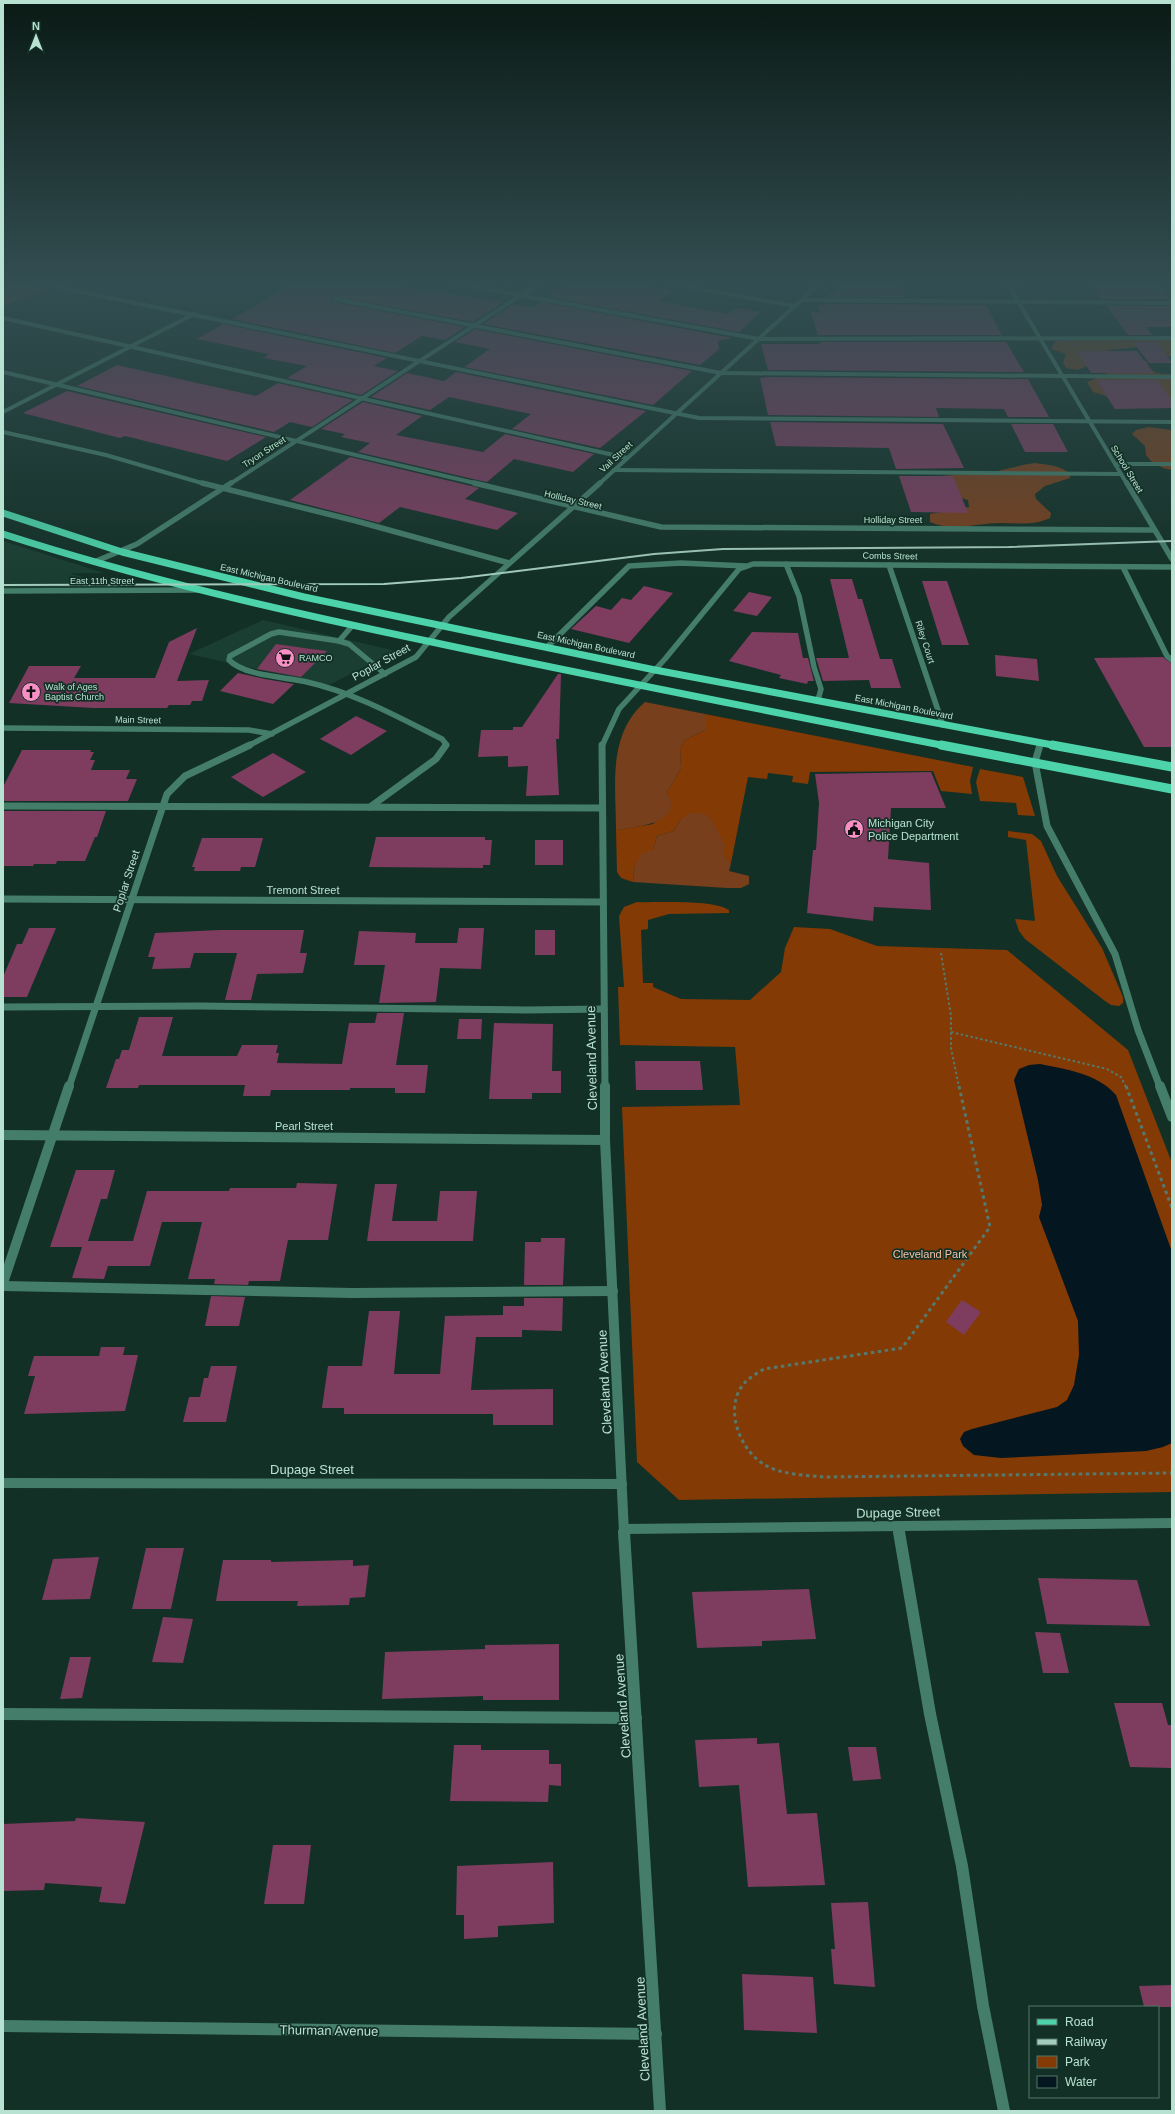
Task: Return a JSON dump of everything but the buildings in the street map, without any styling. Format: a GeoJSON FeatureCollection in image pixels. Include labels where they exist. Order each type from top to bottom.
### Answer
{"type":"FeatureCollection","features":[{"type":"Feature","properties":{"kind":"main road","name":"East Michigan Boulevard"},"geometry":{"type":"LineString","coordinates":[[3,514],[122,552],[304,597],[655,670],[1172,767]]}},
{"type":"Feature","properties":{"kind":"main road"},"geometry":{"type":"LineString","coordinates":[[3,534],[94,562],[201,590],[352,626],[640,686],[1172,789]]}},
{"type":"Feature","properties":{"kind":"street","name":"Holliday Street"},"geometry":{"type":"LineString","coordinates":[[42,382],[661,528],[1154,530]]}},
{"type":"Feature","properties":{"kind":"street"},"geometry":{"type":"LineString","coordinates":[[3,412],[62,382]]}},
{"type":"Feature","properties":{"kind":"street"},"geometry":{"type":"LineString","coordinates":[[288,382],[627,458]]}},
{"type":"Feature","properties":{"kind":"street","name":"Tryon Street"},"geometry":{"type":"LineString","coordinates":[[94,562],[122,552],[387,382]]}},
{"type":"Feature","properties":{"kind":"street"},"geometry":{"type":"LineString","coordinates":[[521,382],[699,418],[720,420],[1172,422]]}},
{"type":"Feature","properties":{"kind":"street","name":"Vail Street"},"geometry":{"type":"LineString","coordinates":[[440,626],[509,563],[573,508],[711,382]]}},
{"type":"Feature","properties":{"kind":"street","name":"School Street"},"geometry":{"type":"LineString","coordinates":[[1065,382],[1172,559]]}},
{"type":"Feature","properties":{"kind":"street"},"geometry":{"type":"LineString","coordinates":[[3,432],[106,455],[222,489],[356,521],[509,563]]}},
{"type":"Feature","properties":{"kind":"street"},"geometry":{"type":"LineString","coordinates":[[1115,464],[1172,464]]}},
{"type":"Feature","properties":{"kind":"street"},"geometry":{"type":"LineString","coordinates":[[614,470],[1120,474]]}},
{"type":"Feature","properties":{"kind":"street","name":"Combs Street"},"geometry":{"type":"LineString","coordinates":[[547,647],[629,566],[681,562],[746,566],[753,564],[1123,567],[1172,566]]}},
{"type":"Feature","properties":{"kind":"street"},"geometry":{"type":"LineString","coordinates":[[786,564],[799,596],[814,667],[821,689],[818,700]]}},
{"type":"Feature","properties":{"kind":"street","name":"Riley Court"},"geometry":{"type":"LineString","coordinates":[[889,565],[943,725]]}},
{"type":"Feature","properties":{"kind":"street"},"geometry":{"type":"LineString","coordinates":[[655,670],[739,569],[746,566]]}},
{"type":"Feature","properties":{"kind":"street"},"geometry":{"type":"LineString","coordinates":[[1123,567],[1167,656],[1172,660]]}},
{"type":"Feature","properties":{"kind":"street","name":"East 11th Street"},"geometry":{"type":"LineString","coordinates":[[3,591],[201,590]]}},
{"type":"Feature","properties":{"kind":"street"},"geometry":{"type":"LineString","coordinates":[[339,642],[352,626]]}},
{"type":"Feature","properties":{"kind":"street","name":"Poplar Street"},"geometry":{"type":"LineString","coordinates":[[3,1283],[167,794],[185,776],[272,734],[416,657],[440,626]]}},
{"type":"Feature","properties":{"kind":"street"},"geometry":{"type":"LineString","coordinates":[[370,807],[436,759],[446,744],[442,739],[324,686],[234,666],[229,660],[230,656],[264,637],[279,632],[349,644],[385,674]]}},
{"type":"Feature","properties":{"kind":"street","name":"Cleveland Avenue"},"geometry":{"type":"LineString","coordinates":[[655,670],[619,709],[602,745],[601,808],[605,1140],[624,1529],[660,2111]]}},
{"type":"Feature","properties":{"kind":"street","name":"Main Street"},"geometry":{"type":"LineString","coordinates":[[3,728],[249,730],[272,734]]}},
{"type":"Feature","properties":{"kind":"street"},"geometry":{"type":"LineString","coordinates":[[1040,742],[1035,762],[1047,826],[1115,954],[1138,1030],[1172,1117]]}},
{"type":"Feature","properties":{"kind":"street"},"geometry":{"type":"LineString","coordinates":[[3,806],[601,808]]}},
{"type":"Feature","properties":{"kind":"street","name":"Tremont Street"},"geometry":{"type":"LineString","coordinates":[[3,899],[603,902]]}},
{"type":"Feature","properties":{"kind":"street"},"geometry":{"type":"LineString","coordinates":[[3,1007],[96,1006],[528,1010],[604,1009]]}},
{"type":"Feature","properties":{"kind":"street","name":"Pearl Street"},"geometry":{"type":"LineString","coordinates":[[3,1135],[605,1140]]}},
{"type":"Feature","properties":{"kind":"street"},"geometry":{"type":"LineString","coordinates":[[3,1286],[352,1293],[612,1291]]}},
{"type":"Feature","properties":{"kind":"street","name":"Dupage Street"},"geometry":{"type":"LineString","coordinates":[[3,1482],[622,1484]]}},
{"type":"Feature","properties":{"kind":"street","name":"Dupage Street"},"geometry":{"type":"LineString","coordinates":[[624,1529],[1172,1523]]}},
{"type":"Feature","properties":{"kind":"street"},"geometry":{"type":"LineString","coordinates":[[898,1526],[930,1714],[962,1866],[983,2006],[1004,2111]]}},
{"type":"Feature","properties":{"kind":"street"},"geometry":{"type":"LineString","coordinates":[[3,1714],[636,1718]]}},
{"type":"Feature","properties":{"kind":"street","name":"Thurman Avenue"},"geometry":{"type":"LineString","coordinates":[[3,2026],[656,2034]]}},
{"type":"Feature","properties":{"kind":"path"},"geometry":{"type":"LineString","coordinates":[[941,953],[950,1001],[951,1048],[990,1227],[902,1348],[764,1370],[751,1374],[742,1386],[734,1411],[736,1426],[746,1446],[760,1462],[783,1472],[824,1477],[1172,1473]]}},
{"type":"Feature","properties":{"kind":"path"},"geometry":{"type":"LineString","coordinates":[[951,1032],[1107,1069],[1121,1077],[1127,1088],[1172,1208]]}},
{"type":"Feature","properties":{"kind":"shaded area"},"geometry":{"type":"Polygon","coordinates":[[[1087,382],[1172,382],[1172,400],[1116,399],[1093,392],[1087,382]]]}},
{"type":"Feature","properties":{"kind":"shaded area"},"geometry":{"type":"Polygon","coordinates":[[[1148,427],[1172,430],[1172,470],[1163,468],[1151,461],[1146,455],[1145,446],[1132,434],[1136,430],[1148,427]]]}},
{"type":"Feature","properties":{"kind":"shaded area"},"geometry":{"type":"Polygon","coordinates":[[[1035,463],[1058,467],[1070,474],[1070,478],[1045,486],[1035,494],[1036,499],[1051,513],[1050,518],[1044,521],[1026,524],[992,523],[956,527],[938,525],[930,522],[930,514],[969,507],[968,500],[958,497],[929,478],[986,473],[1035,463]]]}},
{"type":"Feature","properties":{"kind":"shaded area"},"geometry":{"type":"Polygon","coordinates":[[[3,541],[104,573],[69,573],[123,588],[3,588],[3,541]]]}},
{"type":"Feature","properties":{"kind":"shaded area"},"geometry":{"type":"Polygon","coordinates":[[[263,620],[396,651],[329,685],[189,654],[263,620]]]}},
{"type":"Feature","properties":{"kind":"shaded area"},"geometry":{"type":"Polygon","coordinates":[[[645,702],[705,714],[705,730],[685,740],[680,748],[681,768],[667,792],[671,801],[670,811],[658,821],[650,824],[616,830],[615,779],[619,745],[624,730],[633,715],[645,702]]]}},
{"type":"Feature","properties":{"kind":"shaded area"},"geometry":{"type":"Polygon","coordinates":[[[691,813],[702,813],[711,818],[725,846],[723,855],[731,863],[729,871],[749,876],[749,884],[741,888],[727,888],[633,882],[635,865],[642,853],[653,850],[657,836],[674,831],[681,819],[691,813]]]}},
{"type":"Feature","properties":{"kind":"green space"},"geometry":{"type":"Polygon","coordinates":[[[705,714],[973,767],[970,781],[972,794],[941,791],[933,771],[810,772],[808,784],[792,782],[793,776],[768,773],[767,779],[748,777],[731,863],[681,819],[674,831],[657,836],[653,850],[635,865],[633,882],[621,878],[617,872],[616,830],[653,824],[671,805],[667,792],[681,768],[680,748],[685,740],[705,730],[705,714]]]}},
{"type":"Feature","properties":{"kind":"green space"},"geometry":{"type":"Polygon","coordinates":[[[980,769],[1023,777],[1035,816],[1018,815],[1016,803],[980,801],[976,782],[980,769]]]}},
{"type":"Feature","properties":{"kind":"green space"},"geometry":{"type":"Polygon","coordinates":[[[1008,831],[1032,834],[1041,841],[1057,876],[1102,948],[1123,997],[1123,1003],[1119,1006],[1111,1005],[1105,1001],[1025,939],[1019,931],[1015,919],[1035,921],[1026,840],[1008,837],[1008,831]]]}},
{"type":"Feature","properties":{"kind":"green space","name":"Cleveland Park"},"geometry":{"type":"Polygon","coordinates":[[[637,902],[684,902],[710,904],[729,910],[729,913],[669,914],[648,920],[648,929],[641,930],[643,983],[653,983],[653,987],[681,999],[750,1000],[781,972],[785,948],[794,927],[830,929],[877,946],[1007,950],[1128,1050],[1172,1163],[1172,1492],[679,1500],[637,1462],[622,1107],[740,1105],[735,1047],[620,1045],[618,987],[624,987],[619,916],[624,907],[637,902]]]}},
{"type":"Feature","properties":{"kind":"water"},"geometry":{"type":"Polygon","coordinates":[[[1040,1064],[1071,1070],[1091,1077],[1109,1088],[1116,1095],[1172,1252],[1172,1443],[1163,1447],[1146,1451],[1001,1458],[974,1455],[963,1446],[960,1439],[964,1432],[972,1429],[1057,1407],[1067,1400],[1074,1385],[1079,1355],[1078,1321],[1039,1217],[1042,1205],[1038,1180],[1014,1080],[1019,1069],[1029,1065],[1040,1064]]]}},
{"type":"Feature","properties":{"kind":"railway"},"geometry":{"type":"LineString","coordinates":[[3,585],[384,584],[461,578],[654,554],[723,549],[1009,547],[1172,541]]}},
{"type":"Feature","properties":{"kind":"place","name":"RAMCO"},"geometry":{"type":"Point","coordinates":[285,658]}},
{"type":"Feature","properties":{"kind":"place","name":"Walk of Ages Baptist Church"},"geometry":{"type":"Point","coordinates":[31,692]}},
{"type":"Feature","properties":{"kind":"place","name":"Michigan City Police Department"},"geometry":{"type":"Point","coordinates":[854,829]}}]}
